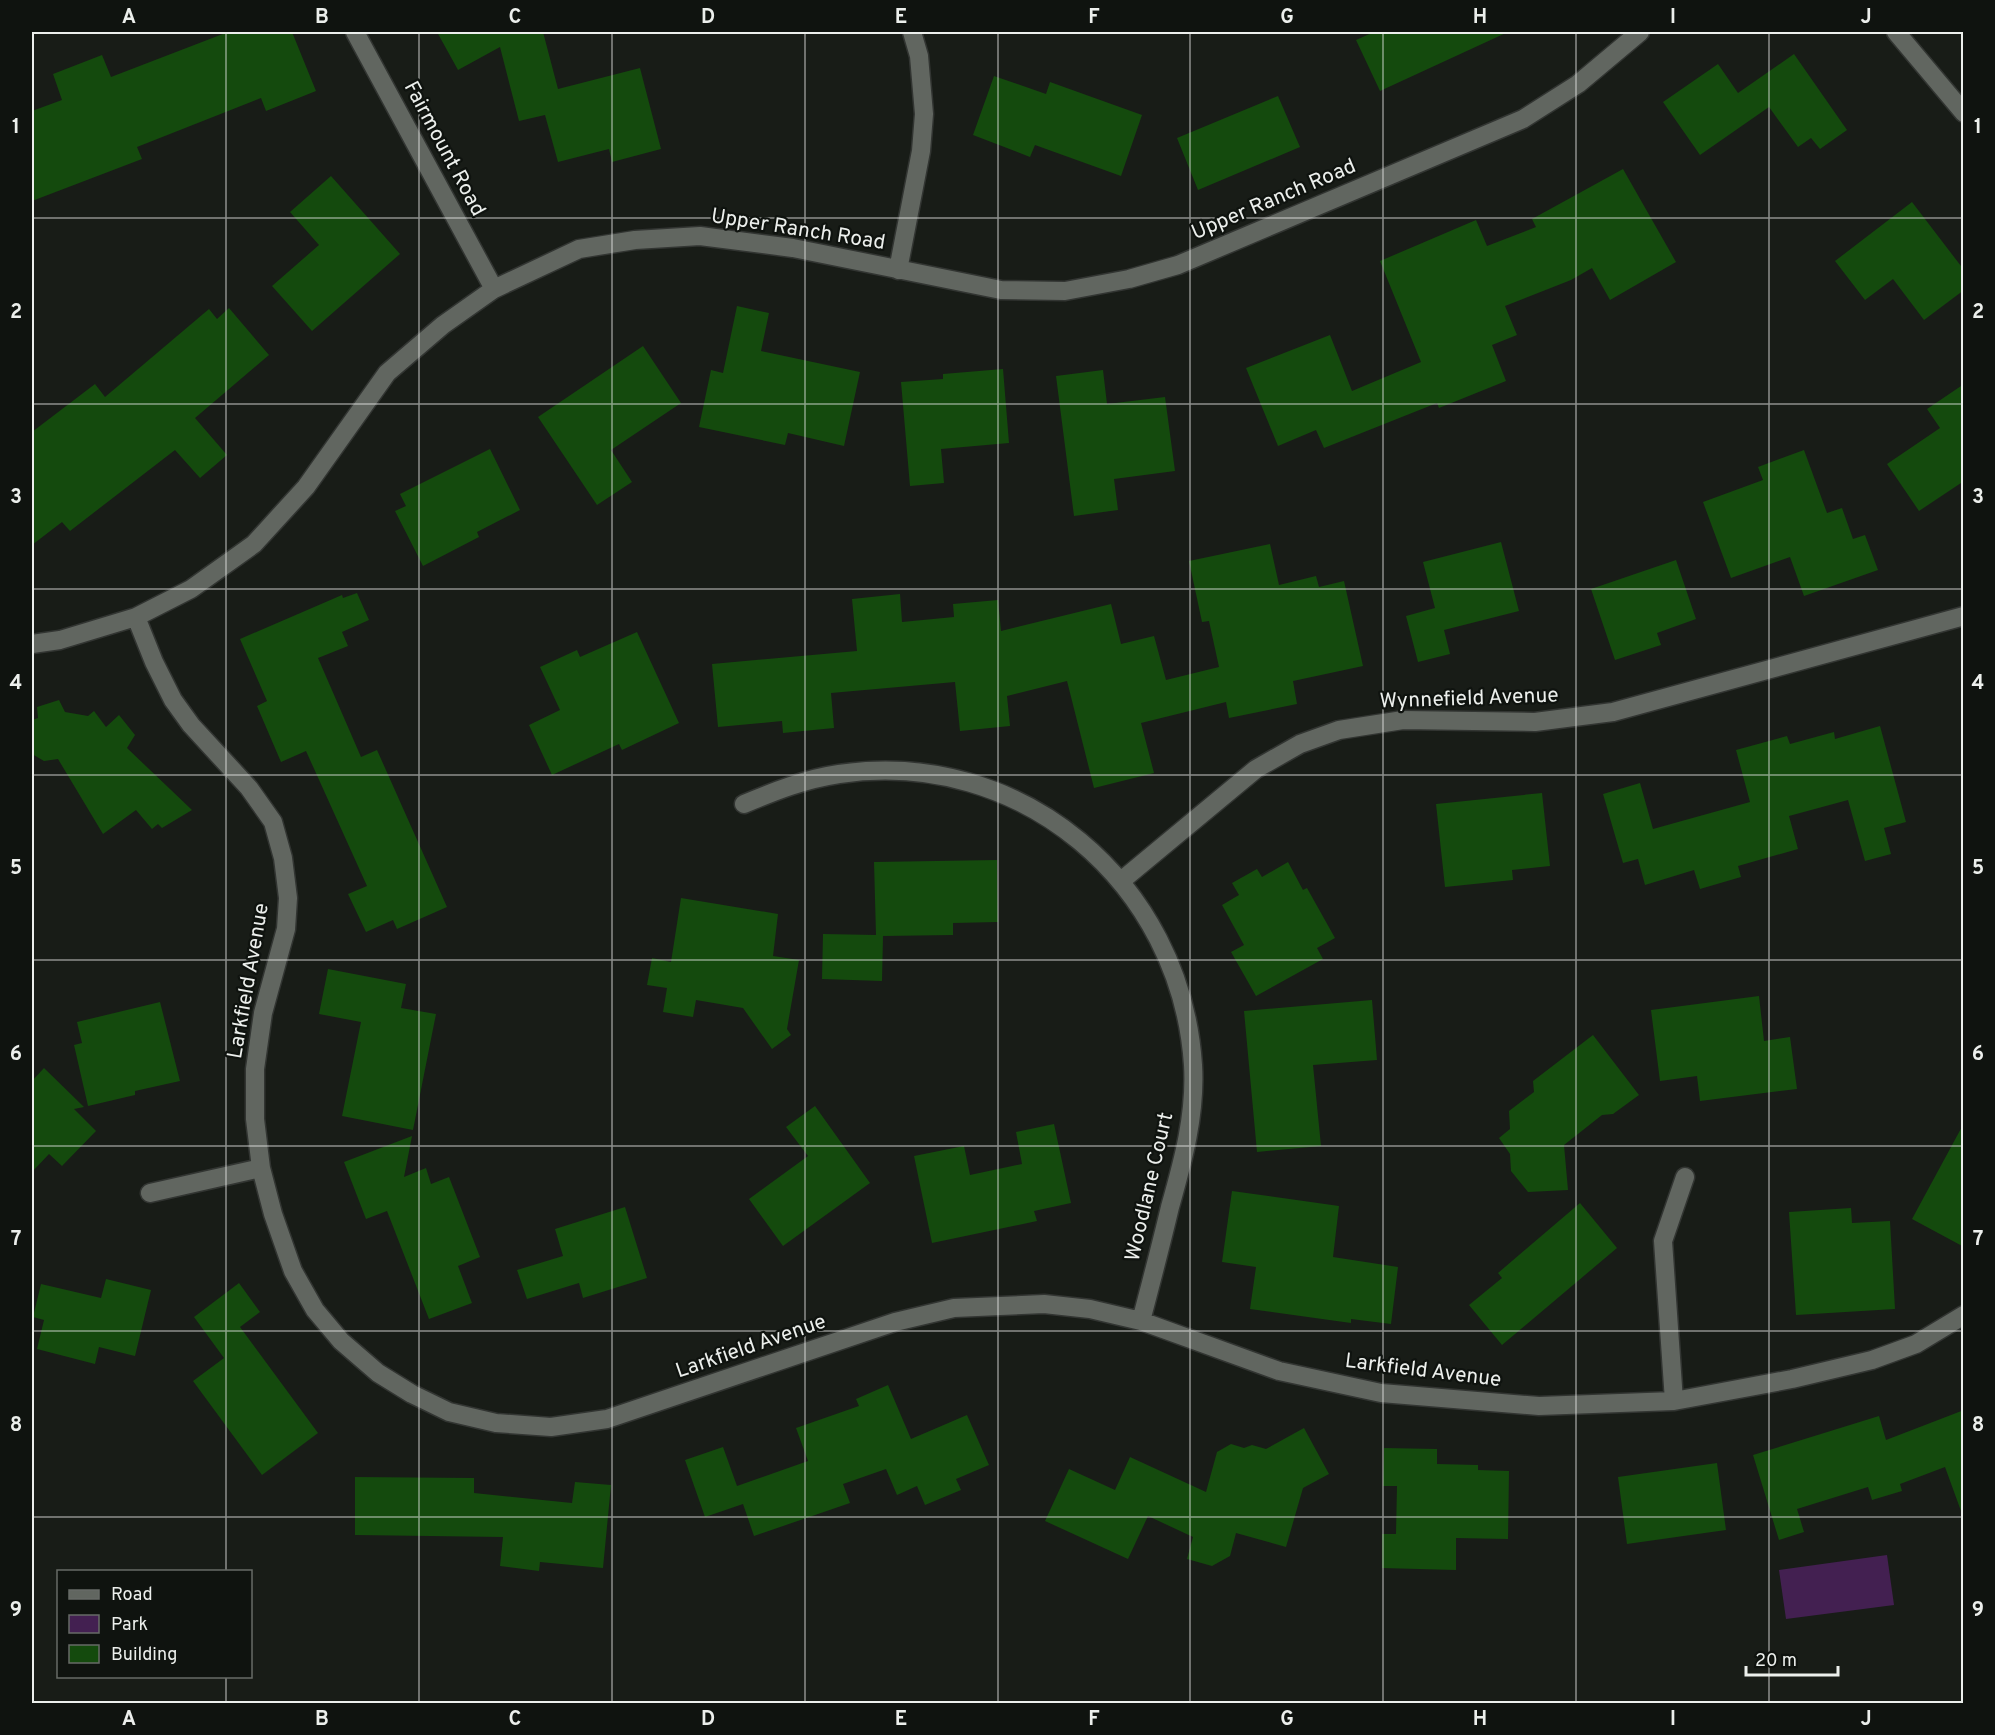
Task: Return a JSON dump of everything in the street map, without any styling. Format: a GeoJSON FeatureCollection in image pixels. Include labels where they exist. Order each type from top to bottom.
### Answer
{"type":"FeatureCollection","features":[{"type":"Feature","properties":{"kind":"street","name":"Fairmount Road"},"geometry":{"type":"LineString","coordinates":[[355,32],[494,289]]}},
{"type":"Feature","properties":{"kind":"street"},"geometry":{"type":"LineString","coordinates":[[898,270],[921,152],[924,114],[919,56],[912,32]]}},
{"type":"Feature","properties":{"kind":"street","name":"Upper Ranch Road"},"geometry":{"type":"LineString","coordinates":[[32,644],[60,640],[136,617],[191,589],[254,544],[306,487],[387,373],[443,325],[494,289],[579,249],[635,240],[700,236],[793,248],[1001,290],[1065,291],[1129,279],[1178,265],[1523,119],[1578,84],[1640,32]]}},
{"type":"Feature","properties":{"kind":"street"},"geometry":{"type":"LineString","coordinates":[[1896,32],[1964,114]]}},
{"type":"Feature","properties":{"kind":"street","name":"Wynnefield Avenue"},"geometry":{"type":"LineString","coordinates":[[1121,881],[1256,769],[1300,744],[1339,730],[1402,720],[1534,722],[1613,712],[1964,616]]}},
{"type":"Feature","properties":{"kind":"street","name":"Larkfield Avenue"},"geometry":{"type":"LineString","coordinates":[[136,617],[154,662],[173,700],[191,725],[249,788],[273,822],[283,858],[288,898],[286,929],[263,1013],[255,1069],[255,1119],[261,1168],[273,1214],[293,1271],[315,1310],[341,1341],[378,1373],[412,1394],[450,1412],[496,1423],[550,1427],[607,1419],[895,1322],[954,1308],[1044,1304],[1090,1309],[1141,1321],[1280,1371],[1381,1393],[1539,1407],[1674,1401],[1792,1379],[1872,1360],[1916,1344],[1964,1315]]}},
{"type":"Feature","properties":{"kind":"street","name":"Woodlane Court"},"geometry":{"type":"LineString","coordinates":[[744,804],[792,785],[839,774],[890,771],[939,775],[986,787],[1036,810],[1083,843],[1121,881],[1149,920],[1171,965],[1185,1011],[1193,1065],[1192,1105],[1185,1151],[1141,1321]]}},
{"type":"Feature","properties":{"kind":"street"},"geometry":{"type":"LineString","coordinates":[[150,1193],[261,1168]]}},
{"type":"Feature","properties":{"kind":"street"},"geometry":{"type":"LineString","coordinates":[[1674,1401],[1663,1241],[1685,1177]]}},
{"type":"Feature","properties":{"kind":"green space"},"geometry":{"type":"Polygon","coordinates":[[[1887,1555],[1894,1605],[1786,1619],[1779,1570],[1887,1555]]]}},
{"type":"Feature","properties":{"kind":"building"},"geometry":{"type":"Polygon","coordinates":[[[228,32],[292,32],[316,91],[266,111],[261,98],[137,147],[142,159],[32,201],[32,111],[62,100],[53,74],[102,55],[111,77],[228,32]]]}},
{"type":"Feature","properties":{"kind":"building"},"geometry":{"type":"Polygon","coordinates":[[[437,32],[543,32],[558,89],[640,68],[661,149],[612,162],[609,149],[558,162],[545,115],[519,121],[500,47],[458,70],[437,32]]]}},
{"type":"Feature","properties":{"kind":"building"},"geometry":{"type":"Polygon","coordinates":[[[1374,32],[1508,32],[1380,91],[1356,40],[1374,32]]]}},
{"type":"Feature","properties":{"kind":"building"},"geometry":{"type":"Polygon","coordinates":[[[1794,54],[1847,130],[1820,149],[1811,138],[1798,147],[1769,107],[1700,155],[1663,102],[1718,64],[1738,93],[1794,54]]]}},
{"type":"Feature","properties":{"kind":"building"},"geometry":{"type":"Polygon","coordinates":[[[994,76],[1046,94],[1050,82],[1142,115],[1121,176],[1035,145],[1030,157],[973,135],[994,76]]]}},
{"type":"Feature","properties":{"kind":"building"},"geometry":{"type":"Polygon","coordinates":[[[1278,96],[1300,147],[1198,190],[1177,138],[1278,96]]]}},
{"type":"Feature","properties":{"kind":"building"},"geometry":{"type":"Polygon","coordinates":[[[1623,169],[1676,262],[1610,300],[1592,268],[1571,280],[1505,306],[1517,335],[1492,345],[1506,381],[1439,408],[1437,403],[1324,448],[1316,430],[1278,446],[1246,368],[1330,335],[1352,391],[1421,362],[1380,261],[1476,220],[1487,246],[1536,227],[1532,219],[1623,169]]]}},
{"type":"Feature","properties":{"kind":"building"},"geometry":{"type":"Polygon","coordinates":[[[331,176],[400,254],[312,331],[272,286],[319,245],[290,212],[331,176]]]}},
{"type":"Feature","properties":{"kind":"building"},"geometry":{"type":"Polygon","coordinates":[[[1912,202],[1964,270],[1964,290],[1924,320],[1893,279],[1865,300],[1835,261],[1912,202]]]}},
{"type":"Feature","properties":{"kind":"building"},"geometry":{"type":"Polygon","coordinates":[[[737,306],[769,313],[761,351],[860,372],[844,446],[788,433],[785,445],[699,427],[711,370],[723,373],[737,306]]]}},
{"type":"Feature","properties":{"kind":"building"},"geometry":{"type":"Polygon","coordinates":[[[229,308],[269,355],[195,418],[227,455],[200,478],[175,450],[70,531],[62,522],[32,545],[32,432],[95,384],[105,397],[209,309],[217,319],[229,308]]]}},
{"type":"Feature","properties":{"kind":"building"},"geometry":{"type":"Polygon","coordinates":[[[643,346],[681,403],[611,450],[632,482],[597,505],[538,417],[643,346]]]}},
{"type":"Feature","properties":{"kind":"building"},"geometry":{"type":"Polygon","coordinates":[[[1003,369],[1009,443],[941,449],[944,483],[910,486],[901,382],[943,379],[943,374],[1003,369]]]}},
{"type":"Feature","properties":{"kind":"building"},"geometry":{"type":"Polygon","coordinates":[[[1103,370],[1107,404],[1165,397],[1175,471],[1114,479],[1118,510],[1074,516],[1056,376],[1103,370]]]}},
{"type":"Feature","properties":{"kind":"building"},"geometry":{"type":"Polygon","coordinates":[[[1964,384],[1964,481],[1919,511],[1887,464],[1940,428],[1927,409],[1964,384]]]}},
{"type":"Feature","properties":{"kind":"building"},"geometry":{"type":"Polygon","coordinates":[[[490,449],[520,510],[477,532],[479,537],[423,566],[395,511],[406,506],[400,494],[490,449]]]}},
{"type":"Feature","properties":{"kind":"building"},"geometry":{"type":"Polygon","coordinates":[[[1804,450],[1827,513],[1842,508],[1853,539],[1865,535],[1878,570],[1804,596],[1790,557],[1731,578],[1703,502],[1763,480],[1758,467],[1804,450]]]}},
{"type":"Feature","properties":{"kind":"building"},"geometry":{"type":"Polygon","coordinates":[[[1501,542],[1519,611],[1444,630],[1450,654],[1418,662],[1406,616],[1435,608],[1423,562],[1501,542]]]}},
{"type":"Feature","properties":{"kind":"building"},"geometry":{"type":"Polygon","coordinates":[[[1270,544],[1279,585],[1316,576],[1319,587],[1344,581],[1363,666],[1293,681],[1297,704],[1229,718],[1226,702],[1141,723],[1154,773],[1094,788],[1067,681],[1007,696],[1010,726],[960,731],[955,682],[831,693],[834,728],[783,733],[782,721],[718,727],[712,664],[857,651],[852,599],[900,594],[902,622],[954,617],[953,604],[998,600],[1001,631],[1111,604],[1121,644],[1154,636],[1166,680],[1219,667],[1209,621],[1202,622],[1189,561],[1270,544]]]}},
{"type":"Feature","properties":{"kind":"building"},"geometry":{"type":"Polygon","coordinates":[[[1676,560],[1696,619],[1657,633],[1661,645],[1615,660],[1591,589],[1676,560]]]}},
{"type":"Feature","properties":{"kind":"building"},"geometry":{"type":"Polygon","coordinates":[[[357,593],[369,620],[342,632],[348,646],[318,658],[361,757],[377,750],[447,907],[397,929],[393,920],[366,932],[348,894],[367,886],[306,751],[281,762],[257,706],[267,701],[240,639],[342,595],[343,598],[357,593]]]}},
{"type":"Feature","properties":{"kind":"building"},"geometry":{"type":"Polygon","coordinates":[[[637,632],[679,723],[622,750],[619,744],[552,775],[529,725],[560,710],[540,667],[577,650],[580,657],[637,632]]]}},
{"type":"Feature","properties":{"kind":"building"},"geometry":{"type":"Polygon","coordinates":[[[59,700],[65,712],[88,716],[94,711],[106,727],[119,715],[135,735],[127,748],[192,810],[162,828],[158,824],[152,829],[136,810],[103,834],[58,759],[44,761],[32,754],[32,720],[38,718],[37,707],[59,700]]]}},
{"type":"Feature","properties":{"kind":"building"},"geometry":{"type":"Polygon","coordinates":[[[1880,726],[1906,822],[1884,828],[1891,854],[1865,861],[1848,800],[1789,816],[1798,849],[1738,866],[1741,877],[1700,889],[1694,870],[1645,885],[1638,859],[1623,863],[1603,794],[1640,783],[1653,829],[1750,802],[1736,750],[1787,736],[1790,744],[1834,732],[1835,739],[1880,726]]]}},
{"type":"Feature","properties":{"kind":"building"},"geometry":{"type":"Polygon","coordinates":[[[1542,793],[1550,866],[1512,870],[1513,880],[1445,887],[1436,804],[1542,793]]]}},
{"type":"Feature","properties":{"kind":"building"},"geometry":{"type":"Polygon","coordinates":[[[997,860],[998,922],[953,923],[953,935],[883,936],[882,981],[822,979],[823,934],[876,935],[874,862],[997,860]]]}},
{"type":"Feature","properties":{"kind":"building"},"geometry":{"type":"Polygon","coordinates":[[[1288,862],[1303,890],[1307,888],[1335,938],[1317,948],[1323,959],[1256,996],[1231,952],[1244,945],[1222,905],[1239,895],[1232,883],[1257,869],[1262,877],[1288,862]]]}},
{"type":"Feature","properties":{"kind":"building"},"geometry":{"type":"Polygon","coordinates":[[[681,898],[778,914],[773,956],[799,960],[787,1029],[791,1035],[772,1049],[743,1008],[696,1000],[693,1017],[663,1012],[667,988],[647,985],[652,958],[671,962],[681,898]]]}},
{"type":"Feature","properties":{"kind":"building"},"geometry":{"type":"Polygon","coordinates":[[[328,969],[406,984],[401,1008],[436,1014],[413,1130],[342,1116],[361,1022],[319,1014],[328,969]]]}},
{"type":"Feature","properties":{"kind":"building"},"geometry":{"type":"Polygon","coordinates":[[[1759,996],[1764,1041],[1790,1037],[1797,1089],[1700,1101],[1697,1076],[1660,1081],[1651,1010],[1759,996]]]}},
{"type":"Feature","properties":{"kind":"building"},"geometry":{"type":"Polygon","coordinates":[[[1372,1000],[1377,1060],[1313,1065],[1321,1146],[1257,1152],[1244,1011],[1372,1000]]]}},
{"type":"Feature","properties":{"kind":"building"},"geometry":{"type":"Polygon","coordinates":[[[160,1002],[180,1081],[135,1091],[135,1095],[88,1106],[74,1045],[82,1043],[77,1022],[160,1002]]]}},
{"type":"Feature","properties":{"kind":"building"},"geometry":{"type":"Polygon","coordinates":[[[1593,1035],[1639,1095],[1613,1114],[1602,1115],[1564,1145],[1568,1190],[1528,1192],[1511,1171],[1510,1154],[1499,1138],[1510,1129],[1509,1111],[1534,1092],[1533,1081],[1593,1035]]]}},
{"type":"Feature","properties":{"kind":"building"},"geometry":{"type":"Polygon","coordinates":[[[44,1068],[84,1107],[74,1109],[96,1131],[62,1166],[49,1154],[32,1172],[32,1081],[44,1068]]]}},
{"type":"Feature","properties":{"kind":"building"},"geometry":{"type":"Polygon","coordinates":[[[815,1106],[870,1183],[783,1246],[749,1199],[808,1156],[786,1127],[815,1106]]]}},
{"type":"Feature","properties":{"kind":"building"},"geometry":{"type":"Polygon","coordinates":[[[1964,1123],[1964,1247],[1912,1219],[1964,1123]]]}},
{"type":"Feature","properties":{"kind":"building"},"geometry":{"type":"Polygon","coordinates":[[[1054,1124],[1071,1203],[1034,1211],[1037,1221],[932,1243],[914,1156],[964,1146],[970,1175],[1022,1164],[1016,1132],[1054,1124]]]}},
{"type":"Feature","properties":{"kind":"building"},"geometry":{"type":"Polygon","coordinates":[[[412,1136],[404,1177],[426,1168],[431,1184],[449,1177],[480,1257],[458,1266],[472,1303],[429,1319],[387,1211],[366,1219],[344,1162],[412,1136]]]}},
{"type":"Feature","properties":{"kind":"building"},"geometry":{"type":"Polygon","coordinates":[[[1232,1191],[1339,1206],[1333,1257],[1398,1267],[1391,1324],[1351,1319],[1351,1323],[1250,1309],[1256,1267],[1222,1262],[1232,1191]]]}},
{"type":"Feature","properties":{"kind":"building"},"geometry":{"type":"Polygon","coordinates":[[[1580,1203],[1617,1248],[1502,1345],[1469,1305],[1502,1278],[1498,1273],[1580,1203]]]}},
{"type":"Feature","properties":{"kind":"building"},"geometry":{"type":"Polygon","coordinates":[[[625,1207],[647,1278],[583,1298],[579,1283],[527,1299],[517,1270],[563,1256],[555,1229],[625,1207]]]}},
{"type":"Feature","properties":{"kind":"building"},"geometry":{"type":"Polygon","coordinates":[[[1851,1208],[1852,1223],[1890,1221],[1895,1309],[1796,1315],[1789,1212],[1851,1208]]]}},
{"type":"Feature","properties":{"kind":"building"},"geometry":{"type":"Polygon","coordinates":[[[106,1279],[151,1290],[135,1356],[99,1347],[95,1364],[37,1349],[44,1320],[33,1317],[41,1284],[101,1298],[106,1279]]]}},
{"type":"Feature","properties":{"kind":"building"},"geometry":{"type":"Polygon","coordinates":[[[239,1283],[260,1312],[240,1327],[318,1433],[262,1475],[193,1381],[224,1358],[194,1317],[239,1283]]]}},
{"type":"Feature","properties":{"kind":"building"},"geometry":{"type":"Polygon","coordinates":[[[888,1385],[911,1439],[967,1415],[989,1465],[956,1479],[961,1490],[925,1505],[917,1486],[897,1495],[886,1469],[843,1484],[850,1503],[754,1536],[743,1504],[705,1517],[685,1460],[723,1447],[737,1486],[808,1461],[796,1428],[859,1406],[856,1399],[888,1385]]]}},
{"type":"Feature","properties":{"kind":"building"},"geometry":{"type":"Polygon","coordinates":[[[1964,1410],[1964,1510],[1961,1511],[1945,1467],[1900,1484],[1902,1491],[1872,1500],[1868,1487],[1797,1509],[1804,1532],[1779,1540],[1753,1455],[1879,1416],[1886,1440],[1964,1410]]]}},
{"type":"Feature","properties":{"kind":"building"},"geometry":{"type":"Polygon","coordinates":[[[1304,1428],[1329,1474],[1303,1488],[1286,1547],[1236,1533],[1230,1556],[1212,1566],[1187,1559],[1193,1537],[1148,1516],[1128,1559],[1045,1521],[1069,1469],[1115,1490],[1130,1457],[1206,1492],[1217,1452],[1231,1444],[1244,1448],[1252,1445],[1266,1449],[1304,1428]]]}},
{"type":"Feature","properties":{"kind":"building"},"geometry":{"type":"Polygon","coordinates":[[[1384,1448],[1437,1449],[1437,1464],[1478,1465],[1478,1470],[1509,1471],[1508,1539],[1456,1538],[1456,1570],[1382,1568],[1382,1534],[1396,1534],[1397,1486],[1383,1486],[1384,1448]]]}},
{"type":"Feature","properties":{"kind":"building"},"geometry":{"type":"Polygon","coordinates":[[[1717,1463],[1726,1530],[1627,1544],[1618,1477],[1717,1463]]]}},
{"type":"Feature","properties":{"kind":"building"},"geometry":{"type":"Polygon","coordinates":[[[355,1477],[474,1478],[474,1493],[572,1503],[575,1482],[611,1485],[603,1568],[540,1562],[539,1571],[500,1566],[503,1537],[355,1535],[355,1477]]]}}]}
